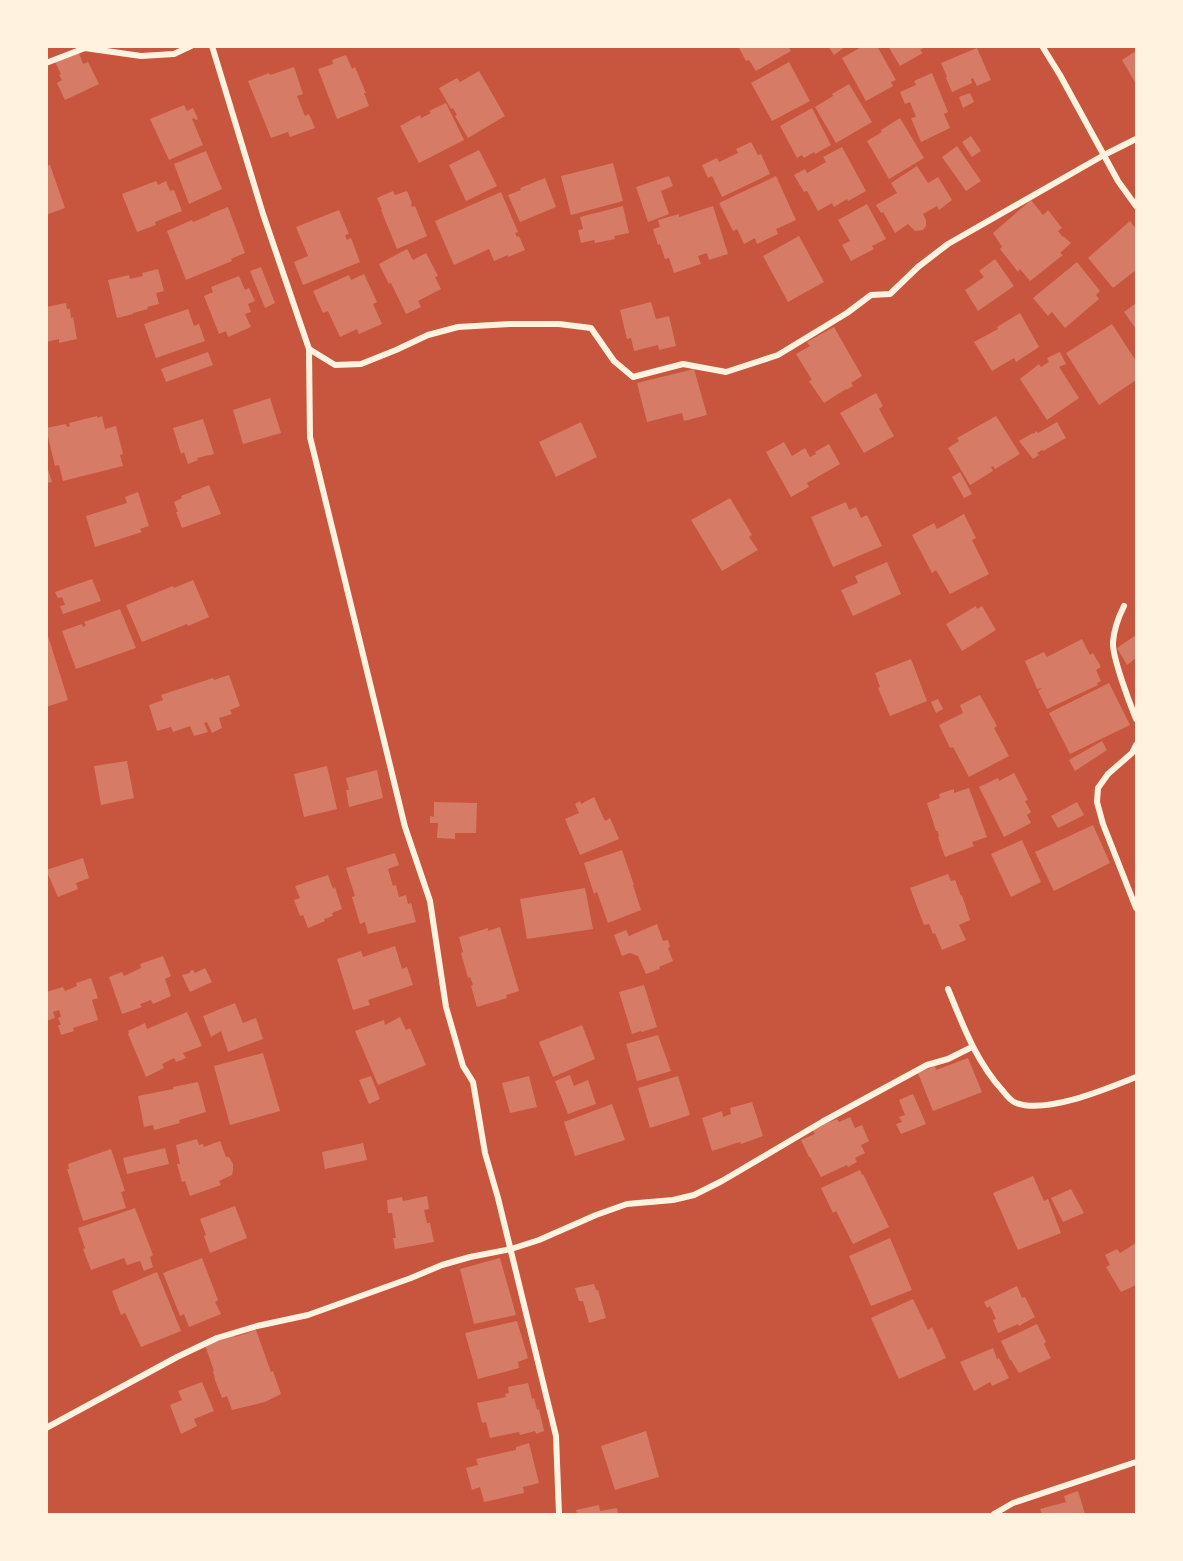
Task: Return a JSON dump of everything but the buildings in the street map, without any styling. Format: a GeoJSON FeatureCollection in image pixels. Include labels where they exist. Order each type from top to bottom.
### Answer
{"type":"FeatureCollection","features":[{"type":"Feature","properties":{"kind":"street"},"geometry":{"type":"LineString","coordinates":[[46,63],[86,48],[141,56],[174,54],[191,46]]}},
{"type":"Feature","properties":{"kind":"street"},"geometry":{"type":"LineString","coordinates":[[212,46],[263,214],[309,348],[310,437],[405,827],[430,901],[446,1007],[463,1066],[473,1082],[485,1153],[511,1249],[556,1436],[559,1515]]}},
{"type":"Feature","properties":{"kind":"street"},"geometry":{"type":"LineString","coordinates":[[1042,46],[1118,181],[1137,206]]}},
{"type":"Feature","properties":{"kind":"street"},"geometry":{"type":"LineString","coordinates":[[309,348],[334,365],[361,364],[428,335],[458,327],[559,324],[591,328],[614,361],[633,377],[683,364],[726,372],[778,355],[847,313],[871,295],[890,294],[918,267],[948,244],[1104,154],[1137,139]]}},
{"type":"Feature","properties":{"kind":"street"},"geometry":{"type":"LineString","coordinates":[[1124,606],[1116,622],[1112,645],[1137,720]]}},
{"type":"Feature","properties":{"kind":"street"},"geometry":{"type":"LineString","coordinates":[[1137,745],[1132,753],[1108,774],[1098,788],[1097,802],[1103,824],[1137,908]]}},
{"type":"Feature","properties":{"kind":"street"},"geometry":{"type":"LineString","coordinates":[[948,989],[972,1047],[992,1080],[1014,1103],[1042,1106],[1079,1098],[1137,1077]]}},
{"type":"Feature","properties":{"kind":"street"},"geometry":{"type":"LineString","coordinates":[[46,1428],[177,1357],[217,1338],[257,1326],[308,1315],[442,1265],[539,1240],[627,1204],[673,1200],[694,1195],[927,1065],[948,1059],[972,1047]]}},
{"type":"Feature","properties":{"kind":"street"},"geometry":{"type":"LineString","coordinates":[[994,1515],[1013,1503],[1137,1461]]}}]}
